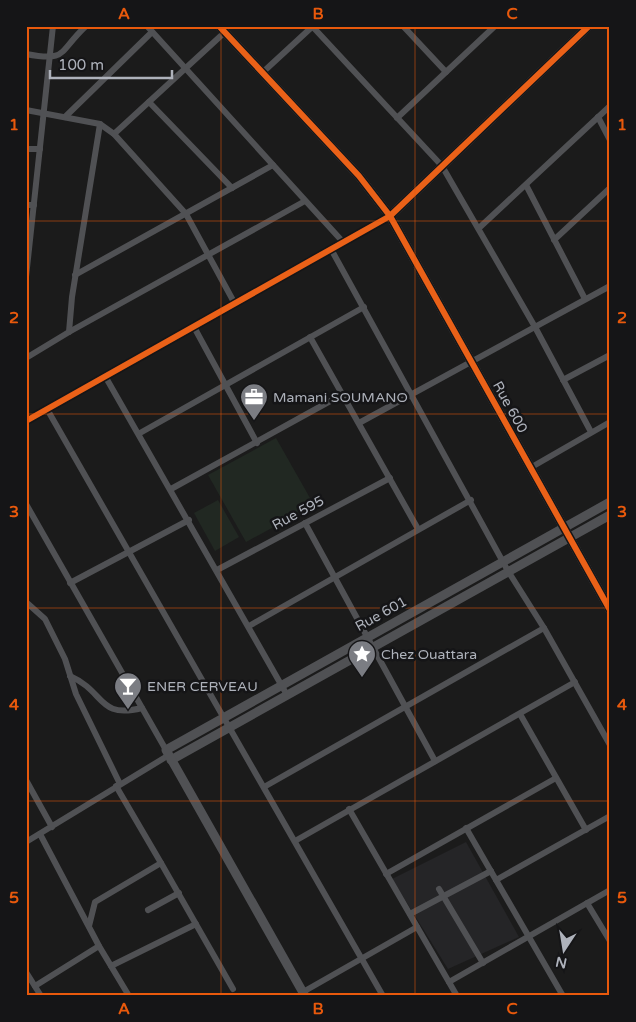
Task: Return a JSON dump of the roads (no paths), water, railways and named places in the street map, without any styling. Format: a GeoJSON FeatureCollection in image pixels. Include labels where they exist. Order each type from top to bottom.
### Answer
{"type":"FeatureCollection","features":[{"type":"Feature","properties":{"kind":"street"},"geometry":{"type":"LineString","coordinates":[[26,277],[28,243],[34,205],[52,26]]}},
{"type":"Feature","properties":{"kind":"street"},"geometry":{"type":"LineString","coordinates":[[147,26],[344,242]]}},
{"type":"Feature","properties":{"kind":"street"},"geometry":{"type":"LineString","coordinates":[[262,73],[312,26],[442,166],[479,228],[591,432]]}},
{"type":"Feature","properties":{"kind":"street"},"geometry":{"type":"LineString","coordinates":[[403,26],[446,72]]}},
{"type":"Feature","properties":{"kind":"street"},"geometry":{"type":"LineString","coordinates":[[26,421],[390,216],[589,26]]}},
{"type":"Feature","properties":{"kind":"street"},"geometry":{"type":"LineString","coordinates":[[26,54],[49,58],[58,57],[83,28]]}},
{"type":"Feature","properties":{"kind":"street"},"geometry":{"type":"LineString","coordinates":[[397,118],[490,28]]}},
{"type":"Feature","properties":{"kind":"street"},"geometry":{"type":"LineString","coordinates":[[114,134],[185,68],[222,29]]}},
{"type":"Feature","properties":{"kind":"street","name":"Rue 600"},"geometry":{"type":"LineString","coordinates":[[222,29],[359,176],[390,216],[569,537],[606,596],[610,610]]}},
{"type":"Feature","properties":{"kind":"street"},"geometry":{"type":"LineString","coordinates":[[65,117],[152,32]]}},
{"type":"Feature","properties":{"kind":"street"},"geometry":{"type":"LineString","coordinates":[[149,102],[232,188]]}},
{"type":"Feature","properties":{"kind":"street"},"geometry":{"type":"LineString","coordinates":[[479,228],[610,106]]}},
{"type":"Feature","properties":{"kind":"street"},"geometry":{"type":"LineString","coordinates":[[26,110],[100,124],[114,134],[186,214],[235,304]]}},
{"type":"Feature","properties":{"kind":"street"},"geometry":{"type":"LineString","coordinates":[[598,116],[610,140]]}},
{"type":"Feature","properties":{"kind":"street"},"geometry":{"type":"LineString","coordinates":[[68,332],[100,124]]}},
{"type":"Feature","properties":{"kind":"street"},"geometry":{"type":"LineString","coordinates":[[26,149],[40,149]]}},
{"type":"Feature","properties":{"kind":"street"},"geometry":{"type":"LineString","coordinates":[[76,275],[273,165]]}},
{"type":"Feature","properties":{"kind":"street"},"geometry":{"type":"LineString","coordinates":[[526,184],[585,299]]}},
{"type":"Feature","properties":{"kind":"street"},"geometry":{"type":"LineString","coordinates":[[554,240],[610,188]]}},
{"type":"Feature","properties":{"kind":"street"},"geometry":{"type":"LineString","coordinates":[[26,358],[68,332],[305,201]]}},
{"type":"Feature","properties":{"kind":"street"},"geometry":{"type":"LineString","coordinates":[[26,205],[34,205]]}},
{"type":"Feature","properties":{"kind":"street"},"geometry":{"type":"LineString","coordinates":[[331,249],[471,500],[508,571],[544,628],[610,745]]}},
{"type":"Feature","properties":{"kind":"street"},"geometry":{"type":"LineString","coordinates":[[359,423],[610,286]]}},
{"type":"Feature","properties":{"kind":"street"},"geometry":{"type":"LineString","coordinates":[[140,434],[364,307]]}},
{"type":"Feature","properties":{"kind":"street"},"geometry":{"type":"LineString","coordinates":[[194,327],[257,443]]}},
{"type":"Feature","properties":{"kind":"street"},"geometry":{"type":"LineString","coordinates":[[310,337],[418,529]]}},
{"type":"Feature","properties":{"kind":"street"},"geometry":{"type":"LineString","coordinates":[[563,380],[610,355]]}},
{"type":"Feature","properties":{"kind":"street"},"geometry":{"type":"LineString","coordinates":[[105,376],[140,434],[287,695]]}},
{"type":"Feature","properties":{"kind":"street"},"geometry":{"type":"LineString","coordinates":[[171,489],[343,394]]}},
{"type":"Feature","properties":{"kind":"street"},"geometry":{"type":"LineString","coordinates":[[47,409],[384,996]]}},
{"type":"Feature","properties":{"kind":"street"},"geometry":{"type":"LineString","coordinates":[[530,468],[610,422]]}},
{"type":"Feature","properties":{"kind":"street","name":"Rue 595"},"geometry":{"type":"LineString","coordinates":[[217,570],[390,478]]}},
{"type":"Feature","properties":{"kind":"street"},"geometry":{"type":"LineString","coordinates":[[248,626],[471,500]]}},
{"type":"Feature","properties":{"kind":"street","name":"Rue 601"},"geometry":{"type":"LineString","coordinates":[[169,755],[224,717],[610,502]]}},
{"type":"Feature","properties":{"kind":"street"},"geometry":{"type":"LineString","coordinates":[[26,504],[304,994],[417,927]]}},
{"type":"Feature","properties":{"kind":"street","name":"Rue 601"},"geometry":{"type":"LineString","coordinates":[[169,755],[230,727],[610,514]]}},
{"type":"Feature","properties":{"kind":"street"},"geometry":{"type":"LineString","coordinates":[[70,583],[189,520]]}},
{"type":"Feature","properties":{"kind":"street"},"geometry":{"type":"LineString","coordinates":[[305,523],[435,761]]}},
{"type":"Feature","properties":{"kind":"street"},"geometry":{"type":"LineString","coordinates":[[26,602],[45,619],[65,659],[76,694],[118,785],[233,989]]}},
{"type":"Feature","properties":{"kind":"street"},"geometry":{"type":"LineString","coordinates":[[264,787],[544,628]]}},
{"type":"Feature","properties":{"kind":"street"},"geometry":{"type":"LineString","coordinates":[[70,676],[83,682],[109,709],[125,712],[142,708]]}},
{"type":"Feature","properties":{"kind":"street"},"geometry":{"type":"LineString","coordinates":[[295,841],[575,682]]}},
{"type":"Feature","properties":{"kind":"street"},"geometry":{"type":"LineString","coordinates":[[520,714],[586,830]]}},
{"type":"Feature","properties":{"kind":"street"},"geometry":{"type":"LineString","coordinates":[[26,842],[169,755]]}},
{"type":"Feature","properties":{"kind":"street"},"geometry":{"type":"LineString","coordinates":[[386,874],[556,778]]}},
{"type":"Feature","properties":{"kind":"street"},"geometry":{"type":"LineString","coordinates":[[26,780],[52,827]]}},
{"type":"Feature","properties":{"kind":"street"},"geometry":{"type":"LineString","coordinates":[[350,809],[456,996]]}},
{"type":"Feature","properties":{"kind":"street"},"geometry":{"type":"LineString","coordinates":[[496,880],[610,816]]}},
{"type":"Feature","properties":{"kind":"street"},"geometry":{"type":"LineString","coordinates":[[466,828],[563,996]]}},
{"type":"Feature","properties":{"kind":"street"},"geometry":{"type":"LineString","coordinates":[[40,834],[129,996]]}},
{"type":"Feature","properties":{"kind":"street"},"geometry":{"type":"LineString","coordinates":[[89,926],[95,902],[161,863]]}},
{"type":"Feature","properties":{"kind":"street"},"geometry":{"type":"LineString","coordinates":[[410,914],[491,870]]}},
{"type":"Feature","properties":{"kind":"street"},"geometry":{"type":"LineString","coordinates":[[440,889],[483,963]]}},
{"type":"Feature","properties":{"kind":"street"},"geometry":{"type":"LineString","coordinates":[[449,982],[610,890]]}},
{"type":"Feature","properties":{"kind":"street"},"geometry":{"type":"LineString","coordinates":[[148,910],[179,893]]}},
{"type":"Feature","properties":{"kind":"street"},"geometry":{"type":"LineString","coordinates":[[587,903],[610,941]]}},
{"type":"Feature","properties":{"kind":"street"},"geometry":{"type":"LineString","coordinates":[[111,966],[196,924]]}},
{"type":"Feature","properties":{"kind":"street"},"geometry":{"type":"LineString","coordinates":[[35,986],[100,946]]}},
{"type":"Feature","properties":{"kind":"street"},"geometry":{"type":"LineString","coordinates":[[26,972],[41,996]]}},
{"type":"Feature","properties":{"kind":"place","name":"Mamani SOUMANO"},"geometry":{"type":"Point","coordinates":[254,421]}},
{"type":"Feature","properties":{"kind":"place","name":"Chez Ouattara"},"geometry":{"type":"Point","coordinates":[362,678]}},
{"type":"Feature","properties":{"kind":"place","name":"ENER CERVEAU"},"geometry":{"type":"Point","coordinates":[128,710]}}]}
